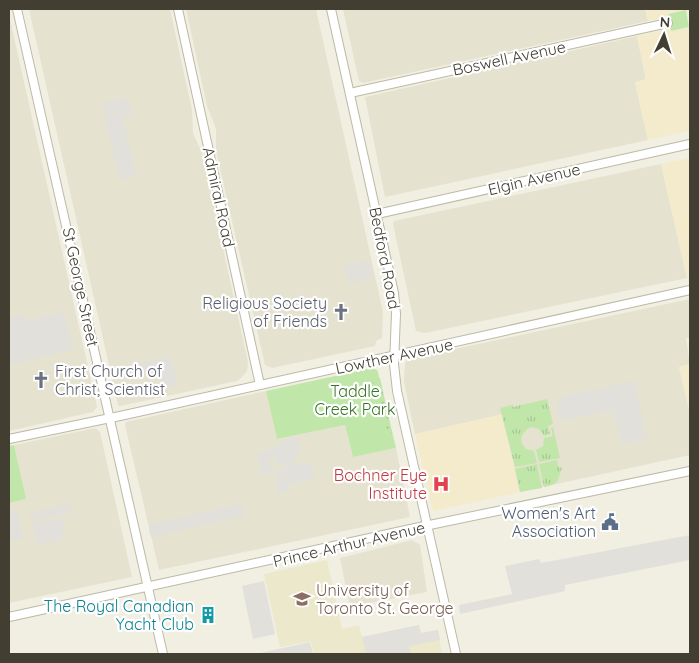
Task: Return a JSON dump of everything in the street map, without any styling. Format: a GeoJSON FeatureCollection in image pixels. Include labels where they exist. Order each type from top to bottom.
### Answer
{"type":"FeatureCollection","features":[{"type":"Feature","properties":{"kind":"street","name":"St George Street"},"geometry":{"type":"LineString","coordinates":[[17,9],[163,654]]}},
{"type":"Feature","properties":{"kind":"street","name":"Admiral Road"},"geometry":{"type":"LineString","coordinates":[[178,9],[260,385]]}},
{"type":"Feature","properties":{"kind":"street","name":"Bedford Road"},"geometry":{"type":"LineString","coordinates":[[331,9],[394,293],[396,314],[394,364],[397,391],[456,654]]}},
{"type":"Feature","properties":{"kind":"street","name":"Boswell Avenue"},"geometry":{"type":"LineString","coordinates":[[350,93],[668,23]]}},
{"type":"Feature","properties":{"kind":"street","name":"Elgin Avenue"},"geometry":{"type":"LineString","coordinates":[[377,214],[690,144]]}},
{"type":"Feature","properties":{"kind":"street","name":"Lowther Avenue"},"geometry":{"type":"LineString","coordinates":[[9,439],[690,291]]}},
{"type":"Feature","properties":{"kind":"street","name":"Prince Arthur Avenue"},"geometry":{"type":"LineString","coordinates":[[9,617],[690,471]]}},
{"type":"Feature","properties":{"kind":"shaded area"},"geometry":{"type":"Polygon","coordinates":[[[29,9],[170,9],[192,110],[193,133],[202,153],[248,362],[247,371],[237,381],[118,405],[29,9]]]}},
{"type":"Feature","properties":{"kind":"shaded area"},"geometry":{"type":"Polygon","coordinates":[[[186,9],[316,9],[383,312],[382,338],[376,341],[375,346],[272,368],[265,365],[216,151],[216,129],[207,106],[186,9]]]}},
{"type":"Feature","properties":{"kind":"shaded area"},"geometry":{"type":"Polygon","coordinates":[[[343,9],[645,9],[648,21],[363,83],[359,81],[343,9]]]}},
{"type":"Feature","properties":{"kind":"shaded area"},"geometry":{"type":"Polygon","coordinates":[[[645,9],[687,9],[688,10],[648,21],[645,9]]]}},
{"type":"Feature","properties":{"kind":"shaded area"},"geometry":{"type":"Polygon","coordinates":[[[9,15],[97,407],[93,412],[9,431],[9,15]]]}},
{"type":"Feature","properties":{"kind":"shaded area"},"geometry":{"type":"Polygon","coordinates":[[[689,27],[690,131],[648,140],[635,82],[646,79],[637,36],[689,27]]]}},
{"type":"Feature","properties":{"kind":"shaded area"},"geometry":{"type":"Polygon","coordinates":[[[637,36],[646,80],[635,83],[648,140],[385,197],[365,97],[637,36]]]}},
{"type":"Feature","properties":{"kind":"shaded area"},"geometry":{"type":"Polygon","coordinates":[[[128,98],[132,115],[123,117],[136,176],[119,180],[102,103],[128,98]]]}},
{"type":"Feature","properties":{"kind":"shaded area"},"geometry":{"type":"Polygon","coordinates":[[[690,158],[690,278],[687,278],[661,164],[690,158]]]}},
{"type":"Feature","properties":{"kind":"shaded area"},"geometry":{"type":"Polygon","coordinates":[[[661,164],[687,278],[425,333],[416,331],[393,224],[394,221],[661,164]]]}},
{"type":"Feature","properties":{"kind":"shaded area"},"geometry":{"type":"Polygon","coordinates":[[[365,261],[371,266],[372,279],[348,283],[344,265],[365,261]]]}},
{"type":"Feature","properties":{"kind":"shaded area"},"geometry":{"type":"Polygon","coordinates":[[[690,299],[690,338],[686,338],[690,364],[679,367],[690,414],[690,455],[520,492],[502,415],[415,434],[404,382],[405,363],[408,359],[690,299]]]}},
{"type":"Feature","properties":{"kind":"shaded area"},"geometry":{"type":"Polygon","coordinates":[[[64,312],[73,349],[9,365],[9,317],[23,314],[25,321],[64,312]]]}},
{"type":"Feature","properties":{"kind":"shaded area"},"geometry":{"type":"Polygon","coordinates":[[[171,357],[178,385],[163,388],[157,367],[117,376],[115,369],[171,357]]]}},
{"type":"Feature","properties":{"kind":"shaded area"},"geometry":{"type":"Polygon","coordinates":[[[690,364],[690,414],[679,367],[690,364]]]}},
{"type":"Feature","properties":{"kind":"shaded area"},"geometry":{"type":"Polygon","coordinates":[[[634,381],[647,439],[621,444],[613,410],[560,421],[556,404],[563,403],[561,397],[634,381]]]}},
{"type":"Feature","properties":{"kind":"shaded area"},"geometry":{"type":"Polygon","coordinates":[[[266,391],[277,439],[345,425],[353,457],[396,448],[410,517],[159,570],[125,425],[126,422],[266,391]]]}},
{"type":"Feature","properties":{"kind":"shaded area"},"geometry":{"type":"Polygon","coordinates":[[[502,414],[520,492],[434,511],[415,434],[502,414]]]}},
{"type":"Feature","properties":{"kind":"shaded area"},"geometry":{"type":"Polygon","coordinates":[[[95,428],[100,432],[132,577],[9,603],[9,503],[25,499],[14,445],[95,428]]]}},
{"type":"Feature","properties":{"kind":"shaded area"},"geometry":{"type":"Polygon","coordinates":[[[298,437],[301,454],[296,455],[297,461],[277,465],[275,457],[269,459],[272,473],[261,475],[257,453],[279,448],[279,441],[298,437]]]}},
{"type":"Feature","properties":{"kind":"shaded area"},"geometry":{"type":"Polygon","coordinates":[[[310,462],[314,479],[288,484],[290,491],[279,494],[274,468],[278,467],[280,475],[283,474],[281,467],[310,462]]]}},
{"type":"Feature","properties":{"kind":"shaded area"},"geometry":{"type":"Polygon","coordinates":[[[69,504],[71,513],[32,521],[30,513],[69,504]]]}},
{"type":"Feature","properties":{"kind":"shaded area"},"geometry":{"type":"Polygon","coordinates":[[[241,504],[244,516],[151,537],[149,531],[151,524],[241,504]]]}},
{"type":"Feature","properties":{"kind":"shaded area"},"geometry":{"type":"Polygon","coordinates":[[[17,510],[23,538],[9,541],[9,512],[17,510]]]}},
{"type":"Feature","properties":{"kind":"shaded area"},"geometry":{"type":"Polygon","coordinates":[[[63,518],[65,531],[61,532],[62,540],[37,545],[32,524],[63,518]]]}},
{"type":"Feature","properties":{"kind":"shaded area"},"geometry":{"type":"Polygon","coordinates":[[[690,535],[690,560],[565,585],[565,591],[460,614],[459,605],[512,594],[505,566],[539,559],[541,563],[690,535]]]}},
{"type":"Feature","properties":{"kind":"shaded area"},"geometry":{"type":"Polygon","coordinates":[[[412,540],[420,545],[427,592],[350,607],[340,558],[412,540]]]}},
{"type":"Feature","properties":{"kind":"shaded area","name":"University of Toronto St. George"},"geometry":{"type":"Polygon","coordinates":[[[327,560],[342,629],[359,625],[362,637],[419,625],[421,633],[438,630],[442,654],[314,654],[311,641],[280,647],[264,574],[327,560]]]}},
{"type":"Feature","properties":{"kind":"shaded area"},"geometry":{"type":"Polygon","coordinates":[[[264,581],[275,634],[253,639],[242,586],[264,581]]]}},
{"type":"Feature","properties":{"kind":"shaded area"},"geometry":{"type":"Polygon","coordinates":[[[419,625],[421,633],[438,630],[440,640],[409,646],[411,654],[366,654],[362,637],[419,625]]]}},
{"type":"Feature","properties":{"kind":"shaded area"},"geometry":{"type":"Polygon","coordinates":[[[310,642],[313,654],[256,654],[310,642]]]}},
{"type":"Feature","properties":{"kind":"green space"},"geometry":{"type":"Polygon","coordinates":[[[686,10],[689,27],[671,31],[668,14],[686,10]]]}},
{"type":"Feature","properties":{"kind":"green space","name":"Taddle Creek Park"},"geometry":{"type":"Polygon","coordinates":[[[372,368],[378,372],[396,448],[353,457],[345,425],[277,439],[266,391],[372,368]]]}},
{"type":"Feature","properties":{"kind":"green space"},"geometry":{"type":"Polygon","coordinates":[[[380,378],[392,433],[387,435],[371,385],[380,378]]]}},
{"type":"Feature","properties":{"kind":"green space"},"geometry":{"type":"Polygon","coordinates":[[[547,399],[553,424],[548,426],[550,434],[544,436],[539,429],[531,427],[525,431],[521,439],[526,449],[534,451],[537,463],[515,467],[500,408],[547,399]]]}},
{"type":"Feature","properties":{"kind":"green space"},"geometry":{"type":"Polygon","coordinates":[[[553,427],[560,458],[539,462],[536,450],[543,446],[544,438],[553,436],[551,428],[553,427]]]}},
{"type":"Feature","properties":{"kind":"green space"},"geometry":{"type":"Polygon","coordinates":[[[14,445],[26,499],[9,503],[9,446],[14,445]]]}},
{"type":"Feature","properties":{"kind":"green space"},"geometry":{"type":"Polygon","coordinates":[[[557,460],[558,466],[562,468],[558,479],[553,485],[544,487],[539,464],[557,460]]]}},
{"type":"Feature","properties":{"kind":"green space"},"geometry":{"type":"Polygon","coordinates":[[[537,464],[542,488],[520,492],[515,469],[537,464]]]}},
{"type":"Feature","properties":{"kind":"place","name":"Religious Society of Friends"},"geometry":{"type":"Point","coordinates":[341,312]}},
{"type":"Feature","properties":{"kind":"place","name":"First Church of Christ, Scientist"},"geometry":{"type":"Point","coordinates":[41,380]}},
{"type":"Feature","properties":{"kind":"place","name":"Bochner Eye Institute"},"geometry":{"type":"Point","coordinates":[441,484]}},
{"type":"Feature","properties":{"kind":"place","name":"Women's Art Association"},"geometry":{"type":"Point","coordinates":[610,522]}},
{"type":"Feature","properties":{"kind":"place","name":"University of Toronto St. George"},"geometry":{"type":"Point","coordinates":[302,599]}},
{"type":"Feature","properties":{"kind":"place","name":"The Royal Canadian Yacht Club"},"geometry":{"type":"Point","coordinates":[208,615]}}]}
